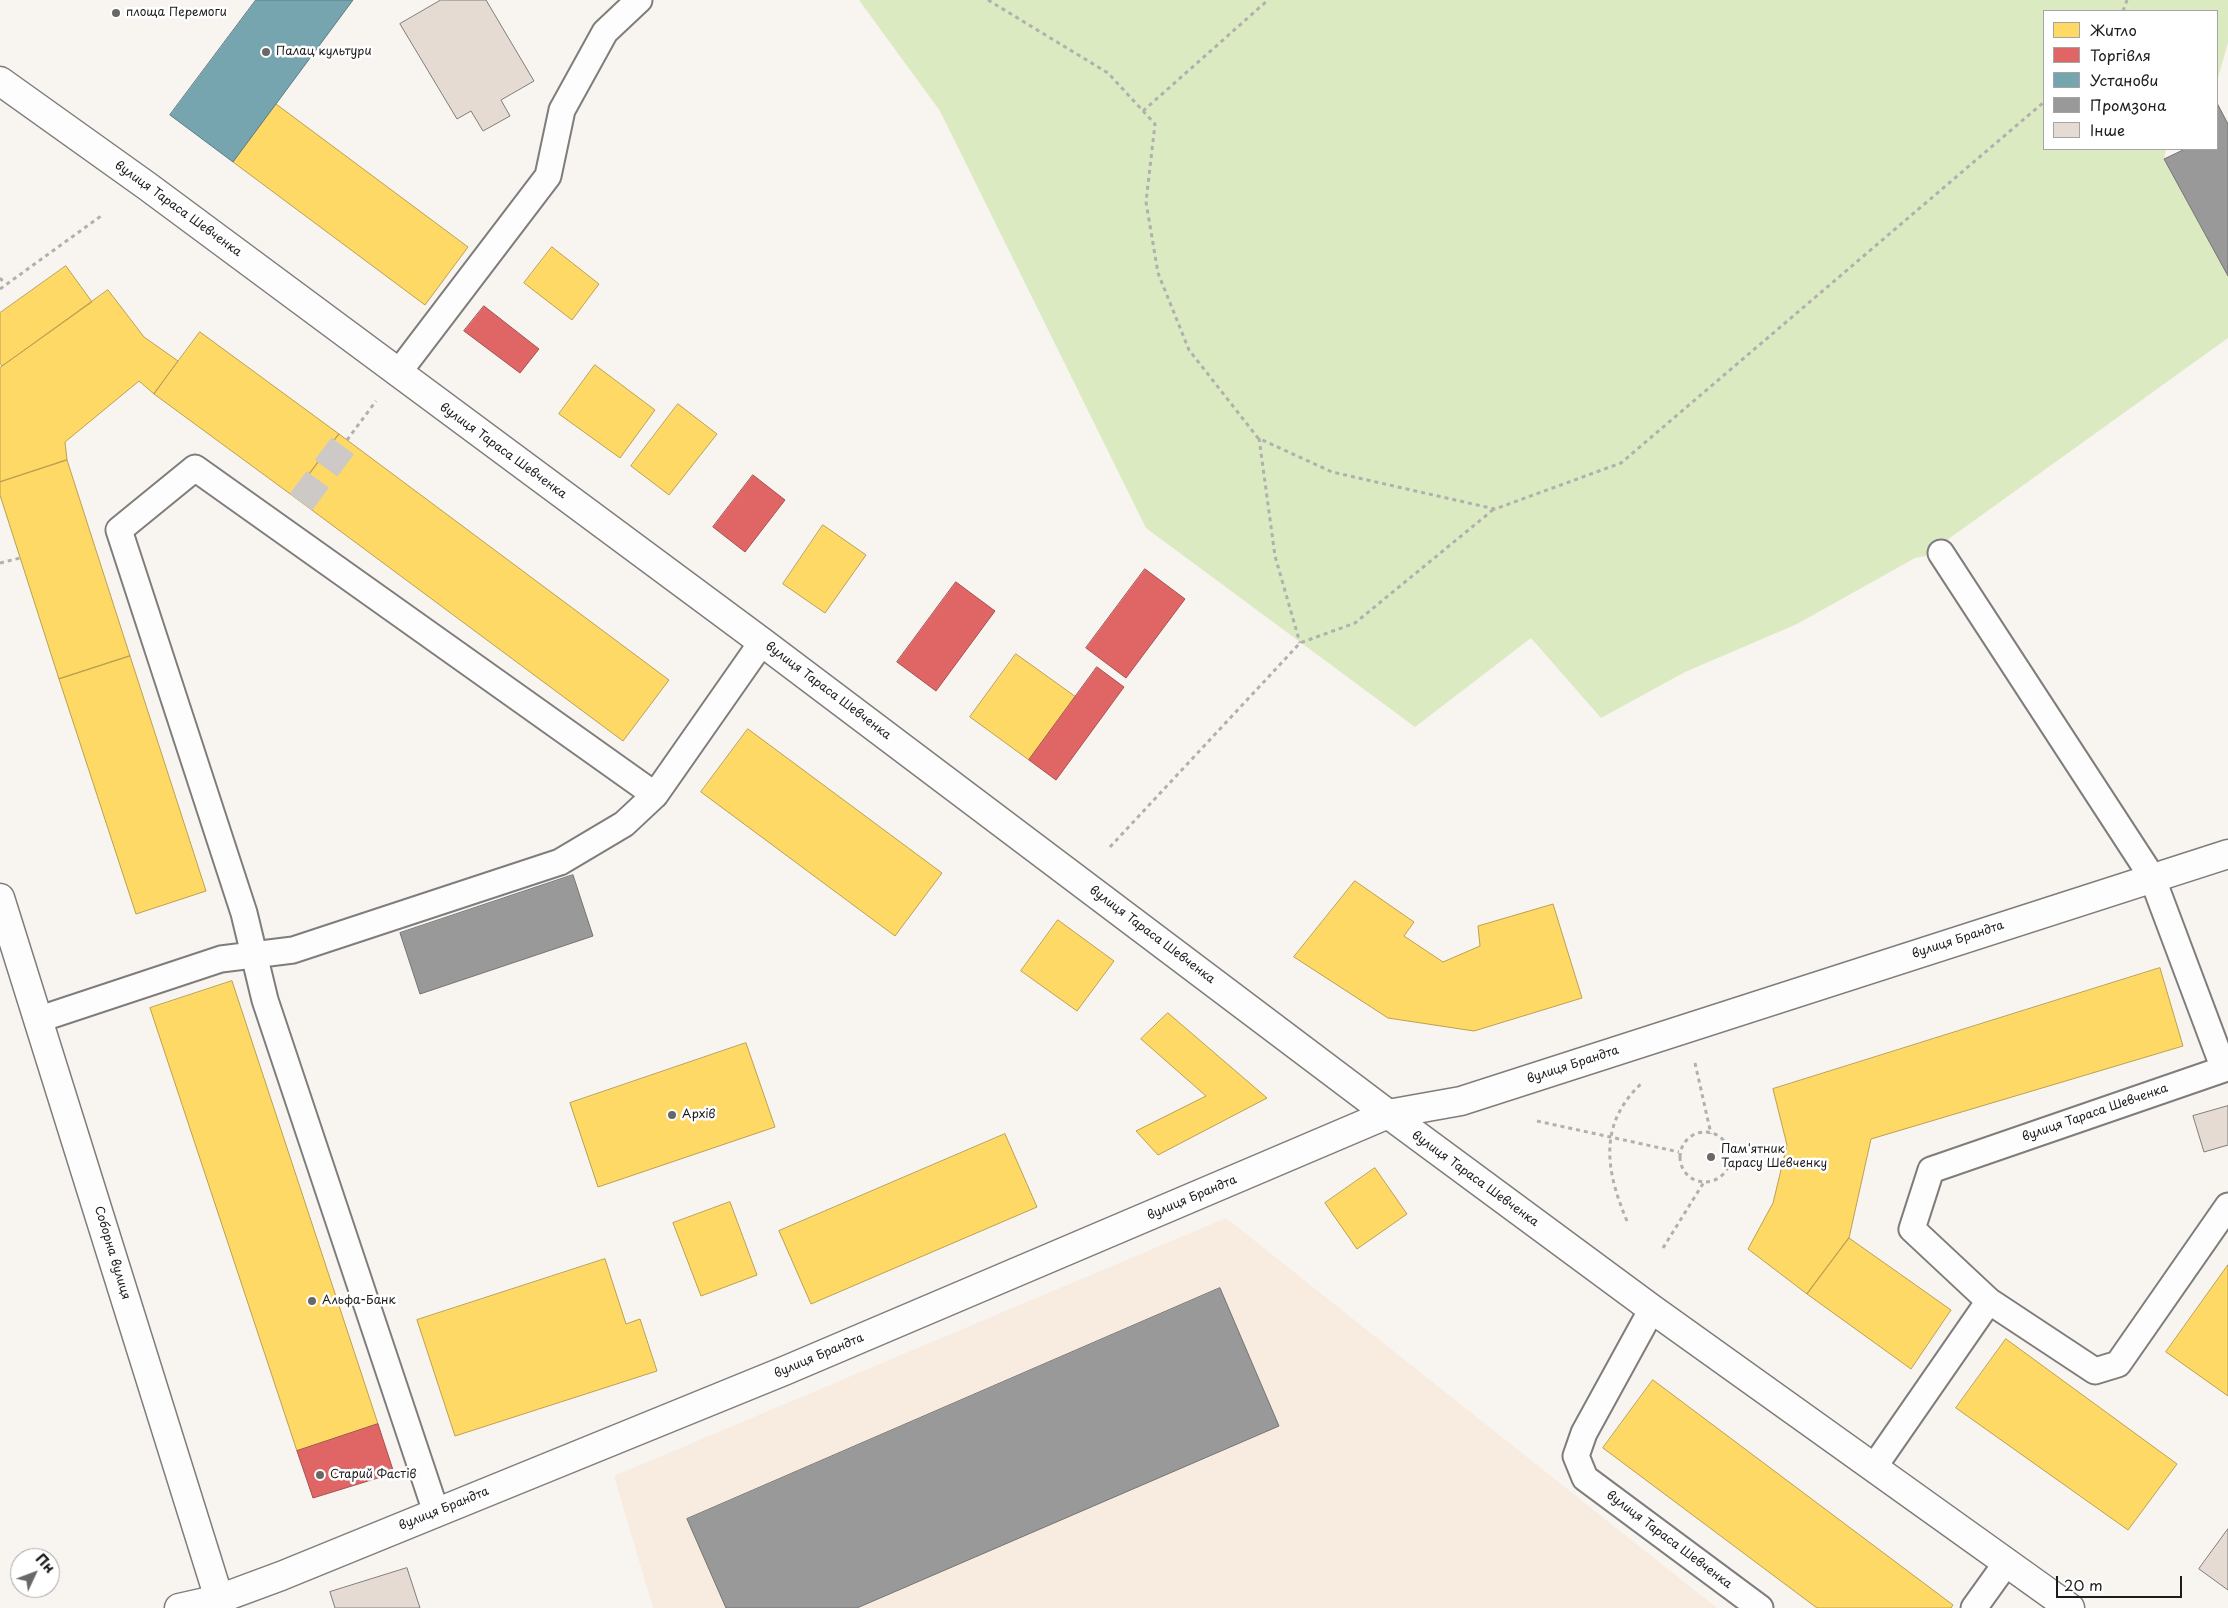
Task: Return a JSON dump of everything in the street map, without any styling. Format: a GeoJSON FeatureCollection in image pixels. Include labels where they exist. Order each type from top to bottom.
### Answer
{"type":"FeatureCollection","features":[{"type":"Feature","properties":{"kind":"main road","name":"вулиця Тараса Шевченка"},"geometry":{"type":"LineString","coordinates":[[0,81],[147,186],[762,642],[1388,1114],[1652,1309],[2070,1608]]}},
{"type":"Feature","properties":{"kind":"main road","name":"вулиця Брандта"},"geometry":{"type":"LineString","coordinates":[[179,1608],[221,1604],[436,1512],[784,1371],[1388,1114],[1462,1101],[2228,854]]}},
{"type":"Feature","properties":{"kind":"main road","name":"Соборна вулиця"},"geometry":{"type":"LineString","coordinates":[[0,898],[40,1019],[221,1604]]}},
{"type":"Feature","properties":{"kind":"lane"},"geometry":{"type":"LineString","coordinates":[[398,373],[548,176],[562,110],[605,32],[639,0]]}},
{"type":"Feature","properties":{"kind":"lane"},"geometry":{"type":"LineString","coordinates":[[436,1512],[265,1000],[244,913],[119,530],[195,468],[655,795]]}},
{"type":"Feature","properties":{"kind":"lane"},"geometry":{"type":"LineString","coordinates":[[1941,553],[2152,877]]}},
{"type":"Feature","properties":{"kind":"lane"},"geometry":{"type":"LineString","coordinates":[[40,1019],[221,959],[293,950],[560,862],[624,824],[655,795],[762,642]]}},
{"type":"Feature","properties":{"kind":"lane","name":"вулиця Тараса Шевченка"},"geometry":{"type":"LineString","coordinates":[[2152,877],[2224,1069],[1931,1170],[1912,1229],[1989,1301],[2095,1371],[2118,1364],[2228,1206]]}},
{"type":"Feature","properties":{"kind":"lane"},"geometry":{"type":"LineString","coordinates":[[1874,1467],[1989,1301]]}},
{"type":"Feature","properties":{"kind":"lane","name":"вулиця Тараса Шевченка"},"geometry":{"type":"LineString","coordinates":[[1652,1309],[1584,1433],[1576,1456],[1585,1478],[1760,1608]]}},
{"type":"Feature","properties":{"kind":"lane"},"geometry":{"type":"LineString","coordinates":[[1974,1608],[2007,1562]]}},
{"type":"Feature","properties":{"kind":"path"},"geometry":{"type":"LineString","coordinates":[[988,0],[1108,73],[1156,124],[1146,202],[1158,272],[1189,350],[1258,438],[1332,472],[1495,508]]}},
{"type":"Feature","properties":{"kind":"path"},"geometry":{"type":"LineString","coordinates":[[1143,110],[1268,0]]}},
{"type":"Feature","properties":{"kind":"path"},"geometry":{"type":"LineString","coordinates":[[1110,847],[1300,643],[1355,624],[1495,508],[1621,463],[2043,103]]}},
{"type":"Feature","properties":{"kind":"path"},"geometry":{"type":"LineString","coordinates":[[0,289],[101,216]]}},
{"type":"Feature","properties":{"kind":"path"},"geometry":{"type":"LineString","coordinates":[[0,278],[5,284]]}},
{"type":"Feature","properties":{"kind":"path"},"geometry":{"type":"LineString","coordinates":[[347,440],[398,373]]}},
{"type":"Feature","properties":{"kind":"path"},"geometry":{"type":"LineString","coordinates":[[1258,438],[1275,556],[1300,643]]}},
{"type":"Feature","properties":{"kind":"path"},"geometry":{"type":"LineString","coordinates":[[0,563],[20,558]]}},
{"type":"Feature","properties":{"kind":"path"},"geometry":{"type":"LineString","coordinates":[[1694,1060],[1711,1134]]}},
{"type":"Feature","properties":{"kind":"path"},"geometry":{"type":"LineString","coordinates":[[1627,1221],[1615,1192],[1609,1137],[1618,1112],[1632,1092],[1644,1081]]}},
{"type":"Feature","properties":{"kind":"path"},"geometry":{"type":"LineString","coordinates":[[1537,1122],[1679,1152]]}},
{"type":"Feature","properties":{"kind":"path"},"geometry":{"type":"LineString","coordinates":[[1711,1134],[1724,1142],[1728,1149],[1729,1165],[1719,1178],[1704,1182],[1689,1176],[1680,1162],[1679,1152],[1688,1139],[1695,1135],[1711,1134]]}},
{"type":"Feature","properties":{"kind":"path"},"geometry":{"type":"LineString","coordinates":[[1663,1248],[1704,1182]]}},
{"type":"Feature","properties":{"kind":"shaded area"},"geometry":{"type":"Polygon","coordinates":[[[1226,1218],[1717,1608],[653,1608],[614,1476],[1226,1218]]]}},
{"type":"Feature","properties":{"kind":"green space"},"geometry":{"type":"Polygon","coordinates":[[[859,0],[2228,0],[2228,43],[2218,78],[2218,10],[2043,10],[2043,150],[2166,150],[2164,160],[2228,276],[2228,338],[1947,540],[1941,553],[1915,558],[1797,624],[1685,672],[1601,718],[1531,638],[1415,727],[1146,528],[940,111],[859,0]]]}},
{"type":"Feature","properties":{"kind":"building: Житло"},"geometry":{"type":"Polygon","coordinates":[[[276,104],[468,247],[425,305],[233,162],[276,104]]]}},
{"type":"Feature","properties":{"kind":"building: Житло"},"geometry":{"type":"Polygon","coordinates":[[[552,247],[599,284],[572,320],[524,283],[552,247]]]}},
{"type":"Feature","properties":{"kind":"building: Житло"},"geometry":{"type":"Polygon","coordinates":[[[66,266],[92,302],[2,366],[0,363],[0,313],[66,266]]]}},
{"type":"Feature","properties":{"kind":"building: Житло"},"geometry":{"type":"Polygon","coordinates":[[[108,290],[144,337],[178,361],[154,394],[139,381],[65,442],[67,460],[0,482],[0,368],[108,290]]]}},
{"type":"Feature","properties":{"kind":"building: Житло"},"geometry":{"type":"Polygon","coordinates":[[[200,332],[339,434],[293,496],[154,394],[200,332]]]}},
{"type":"Feature","properties":{"kind":"building: Житло"},"geometry":{"type":"Polygon","coordinates":[[[595,365],[655,410],[620,458],[559,414],[595,365]]]}},
{"type":"Feature","properties":{"kind":"building: Житло"},"geometry":{"type":"Polygon","coordinates":[[[678,404],[717,434],[669,495],[631,466],[678,404]]]}},
{"type":"Feature","properties":{"kind":"building: Житло"},"geometry":{"type":"Polygon","coordinates":[[[339,434],[669,680],[623,741],[293,496],[339,434]]]}},
{"type":"Feature","properties":{"kind":"building: Житло"},"geometry":{"type":"Polygon","coordinates":[[[67,460],[130,656],[59,679],[0,495],[0,482],[67,460]]]}},
{"type":"Feature","properties":{"kind":"building: Житло"},"geometry":{"type":"Polygon","coordinates":[[[823,525],[866,555],[825,613],[783,584],[823,525]]]}},
{"type":"Feature","properties":{"kind":"building: Житло"},"geometry":{"type":"Polygon","coordinates":[[[1016,654],[1076,697],[1029,760],[970,717],[1016,654]]]}},
{"type":"Feature","properties":{"kind":"building: Житло"},"geometry":{"type":"Polygon","coordinates":[[[130,656],[206,891],[136,914],[59,679],[130,656]]]}},
{"type":"Feature","properties":{"kind":"building: Житло"},"geometry":{"type":"Polygon","coordinates":[[[748,729],[942,873],[895,936],[701,792],[748,729]]]}},
{"type":"Feature","properties":{"kind":"building: Житло"},"geometry":{"type":"Polygon","coordinates":[[[1355,881],[1414,922],[1404,936],[1443,962],[1480,946],[1478,926],[1553,904],[1582,998],[1474,1031],[1388,1018],[1294,957],[1355,881]]]}},
{"type":"Feature","properties":{"kind":"building: Житло"},"geometry":{"type":"Polygon","coordinates":[[[1058,920],[1114,961],[1077,1011],[1021,971],[1058,920]]]}},
{"type":"Feature","properties":{"kind":"building: Житло"},"geometry":{"type":"Polygon","coordinates":[[[2160,968],[2183,1046],[1871,1139],[1849,1238],[1807,1294],[1748,1249],[1773,1203],[1787,1145],[1773,1089],[2160,968]]]}},
{"type":"Feature","properties":{"kind":"building: Житло"},"geometry":{"type":"Polygon","coordinates":[[[232,981],[378,1424],[297,1451],[150,1008],[232,981]]]}},
{"type":"Feature","properties":{"kind":"building: Житло"},"geometry":{"type":"Polygon","coordinates":[[[1168,1013],[1267,1098],[1158,1155],[1136,1131],[1206,1096],[1141,1039],[1168,1013]]]}},
{"type":"Feature","properties":{"kind":"building: Житло","name":"Архів"},"geometry":{"type":"Polygon","coordinates":[[[746,1043],[775,1127],[598,1187],[570,1103],[746,1043]]]}},
{"type":"Feature","properties":{"kind":"building: Житло"},"geometry":{"type":"Polygon","coordinates":[[[1005,1134],[1037,1207],[811,1304],[779,1231],[1005,1134]]]}},
{"type":"Feature","properties":{"kind":"building: Житло"},"geometry":{"type":"Polygon","coordinates":[[[1375,1168],[1407,1214],[1357,1249],[1325,1203],[1375,1168]]]}},
{"type":"Feature","properties":{"kind":"building: Житло"},"geometry":{"type":"Polygon","coordinates":[[[730,1202],[757,1275],[701,1296],[673,1223],[730,1202]]]}},
{"type":"Feature","properties":{"kind":"building: Житло"},"geometry":{"type":"Polygon","coordinates":[[[1849,1238],[1951,1310],[1911,1369],[1807,1294],[1849,1238]]]}},
{"type":"Feature","properties":{"kind":"building: Житло"},"geometry":{"type":"Polygon","coordinates":[[[605,1259],[626,1324],[640,1319],[657,1371],[455,1436],[417,1320],[605,1259]]]}},
{"type":"Feature","properties":{"kind":"building: Житло"},"geometry":{"type":"Polygon","coordinates":[[[2228,1265],[2228,1396],[2166,1352],[2228,1265]]]}},
{"type":"Feature","properties":{"kind":"building: Житло"},"geometry":{"type":"Polygon","coordinates":[[[2006,1339],[2177,1464],[2128,1530],[1956,1408],[2006,1339]]]}},
{"type":"Feature","properties":{"kind":"building: Житло"},"geometry":{"type":"Polygon","coordinates":[[[1653,1380],[1953,1605],[1951,1608],[1817,1608],[1603,1448],[1653,1380]]]}},
{"type":"Feature","properties":{"kind":"building: Торгівля"},"geometry":{"type":"Polygon","coordinates":[[[484,306],[539,349],[520,373],[464,331],[484,306]]]}},
{"type":"Feature","properties":{"kind":"building: Торгівля"},"geometry":{"type":"Polygon","coordinates":[[[753,475],[785,500],[745,552],[713,527],[753,475]]]}},
{"type":"Feature","properties":{"kind":"building: Торгівля"},"geometry":{"type":"Polygon","coordinates":[[[1145,569],[1185,599],[1126,678],[1086,648],[1145,569]]]}},
{"type":"Feature","properties":{"kind":"building: Торгівля"},"geometry":{"type":"Polygon","coordinates":[[[956,582],[995,611],[936,691],[897,662],[956,582]]]}},
{"type":"Feature","properties":{"kind":"building: Торгівля"},"geometry":{"type":"Polygon","coordinates":[[[1097,667],[1124,687],[1056,780],[1029,760],[1097,667]]]}},
{"type":"Feature","properties":{"kind":"building: Торгівля"},"geometry":{"type":"Polygon","coordinates":[[[378,1424],[394,1473],[313,1498],[297,1451],[378,1424]]]}},
{"type":"Feature","properties":{"kind":"building: Установи","name":"Палац культури"},"geometry":{"type":"Polygon","coordinates":[[[256,0],[353,0],[233,162],[170,115],[256,0]]]}},
{"type":"Feature","properties":{"kind":"building: Промзона"},"geometry":{"type":"Polygon","coordinates":[[[2218,105],[2228,124],[2228,276],[2164,159],[2183,150],[2218,150],[2218,105]]]}},
{"type":"Feature","properties":{"kind":"building: Промзона"},"geometry":{"type":"Polygon","coordinates":[[[573,875],[593,936],[420,994],[400,933],[573,875]]]}},
{"type":"Feature","properties":{"kind":"building: Промзона"},"geometry":{"type":"Polygon","coordinates":[[[1220,1288],[1279,1426],[857,1608],[726,1608],[687,1519],[1220,1288]]]}},
{"type":"Feature","properties":{"kind":"building: Інше"},"geometry":{"type":"Polygon","coordinates":[[[441,0],[486,0],[534,81],[501,100],[510,116],[483,131],[471,111],[457,119],[400,24],[441,0]]]}},
{"type":"Feature","properties":{"kind":"building: Інше"},"geometry":{"type":"Polygon","coordinates":[[[2228,1106],[2228,1145],[2204,1152],[2193,1116],[2228,1106]]]}},
{"type":"Feature","properties":{"kind":"building: Інше"},"geometry":{"type":"Polygon","coordinates":[[[2228,1529],[2228,1590],[2199,1569],[2228,1529]]]}},
{"type":"Feature","properties":{"kind":"building: Інше"},"geometry":{"type":"Polygon","coordinates":[[[407,1568],[420,1608],[335,1608],[330,1592],[407,1568]]]}},
{"type":"Feature","properties":{"kind":"tunnel"},"geometry":{"type":"LineString","coordinates":[[301,502],[347,440]]}},
{"type":"Feature","properties":{"kind":"place","name":"площа Перемоги"},"geometry":{"type":"Point","coordinates":[116,13]}},
{"type":"Feature","properties":{"kind":"place","name":"Палац культури"},"geometry":{"type":"Point","coordinates":[266,52]}},
{"type":"Feature","properties":{"kind":"place","name":"Архів"},"geometry":{"type":"Point","coordinates":[672,1115]}},
{"type":"Feature","properties":{"kind":"place","name":"Пам'ятник Тарасу Шевченку"},"geometry":{"type":"Point","coordinates":[1711,1157]}},
{"type":"Feature","properties":{"kind":"place","name":"Альфа-Банк"},"geometry":{"type":"Point","coordinates":[312,1301]}},
{"type":"Feature","properties":{"kind":"place","name":"Старий Фастів"},"geometry":{"type":"Point","coordinates":[320,1475]}}]}
